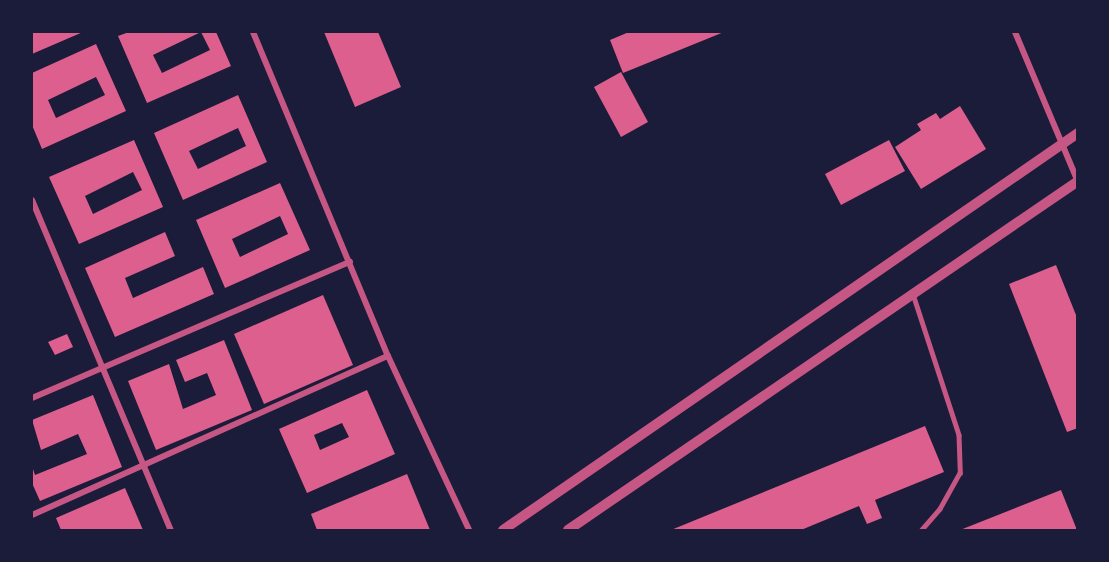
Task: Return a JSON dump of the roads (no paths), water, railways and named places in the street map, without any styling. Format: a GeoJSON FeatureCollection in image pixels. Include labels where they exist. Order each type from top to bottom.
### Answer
{"type":"FeatureCollection","features":[{"type":"Feature","properties":{"kind":"street"},"geometry":{"type":"LineString","coordinates":[[253,32],[388,356],[469,531]]}},
{"type":"Feature","properties":{"kind":"street"},"geometry":{"type":"LineString","coordinates":[[568,531],[1077,181],[1015,32]]}},
{"type":"Feature","properties":{"kind":"street"},"geometry":{"type":"LineString","coordinates":[[503,531],[1077,133]]}},
{"type":"Feature","properties":{"kind":"street"},"geometry":{"type":"LineString","coordinates":[[32,200],[171,531]]}},
{"type":"Feature","properties":{"kind":"street"},"geometry":{"type":"LineString","coordinates":[[32,398],[350,262]]}},
{"type":"Feature","properties":{"kind":"street"},"geometry":{"type":"LineString","coordinates":[[32,515],[388,356]]}},
{"type":"Feature","properties":{"kind":"lane"},"geometry":{"type":"LineString","coordinates":[[913,294],[959,435],[960,473],[940,509],[922,531]]}}]}
